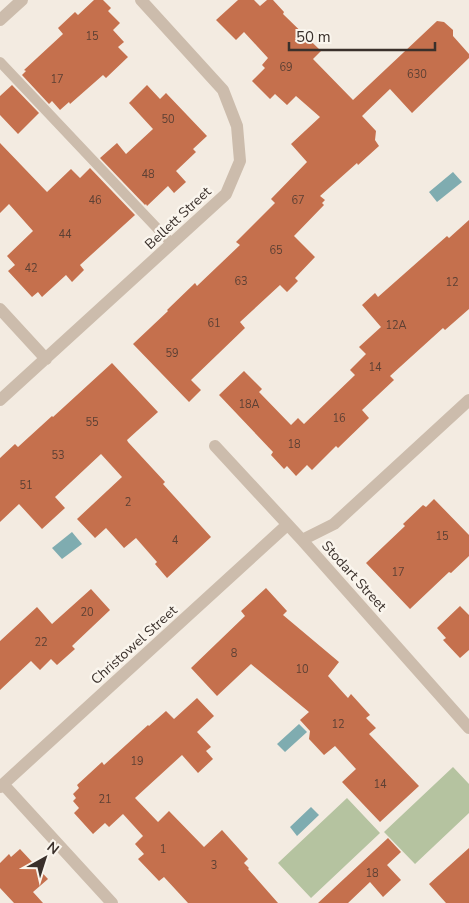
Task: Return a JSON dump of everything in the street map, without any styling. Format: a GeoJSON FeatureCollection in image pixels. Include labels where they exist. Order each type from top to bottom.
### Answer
{"type":"FeatureCollection","features":[{"type":"Feature","properties":{"kind":"street"},"geometry":{"type":"LineString","coordinates":[[0,20],[22,0]]}},
{"type":"Feature","properties":{"kind":"street","name":"Bellett Street"},"geometry":{"type":"LineString","coordinates":[[0,400],[226,194],[240,161],[237,126],[222,90],[141,0]]}},
{"type":"Feature","properties":{"kind":"street"},"geometry":{"type":"LineString","coordinates":[[0,309],[46,358]]}},
{"type":"Feature","properties":{"kind":"street"},"geometry":{"type":"LineString","coordinates":[[302,540],[334,524],[469,400]]}},
{"type":"Feature","properties":{"kind":"street","name":"Stodart Street"},"geometry":{"type":"LineString","coordinates":[[215,446],[302,540],[469,728]]}},
{"type":"Feature","properties":{"kind":"street","name":"Christowel Street"},"geometry":{"type":"LineString","coordinates":[[1,786],[287,525]]}},
{"type":"Feature","properties":{"kind":"street"},"geometry":{"type":"LineString","coordinates":[[1,786],[112,903]]}},
{"type":"Feature","properties":{"kind":"lane"},"geometry":{"type":"LineString","coordinates":[[0,62],[172,244]]}},
{"type":"Feature","properties":{"kind":"green space"},"geometry":{"type":"Polygon","coordinates":[[[453,767],[469,784],[469,813],[415,864],[384,832],[453,767]]]}},
{"type":"Feature","properties":{"kind":"green space"},"geometry":{"type":"Polygon","coordinates":[[[347,798],[380,833],[311,898],[278,863],[347,798]]]}},
{"type":"Feature","properties":{"kind":"water"},"geometry":{"type":"Polygon","coordinates":[[[453,172],[462,182],[437,202],[429,192],[453,172]]]}},
{"type":"Feature","properties":{"kind":"water"},"geometry":{"type":"Polygon","coordinates":[[[72,532],[82,544],[62,559],[52,548],[72,532]]]}},
{"type":"Feature","properties":{"kind":"water"},"geometry":{"type":"Polygon","coordinates":[[[299,724],[307,732],[285,752],[277,744],[299,724]]]}},
{"type":"Feature","properties":{"kind":"water"},"geometry":{"type":"Polygon","coordinates":[[[311,807],[319,815],[297,836],[290,827],[311,807]]]}},
{"type":"Feature","properties":{"kind":"building"},"geometry":{"type":"Polygon","coordinates":[[[94,0],[103,0],[111,8],[108,11],[120,23],[113,30],[124,42],[118,47],[128,57],[106,78],[103,75],[70,104],[69,102],[60,110],[52,101],[49,104],[22,75],[26,71],[24,70],[63,34],[58,28],[75,12],[78,15],[94,0]]]}},
{"type":"Feature","properties":{"kind":"building"},"geometry":{"type":"Polygon","coordinates":[[[238,0],[254,0],[260,6],[267,0],[273,0],[284,12],[283,14],[321,51],[313,59],[353,100],[437,21],[444,22],[453,30],[453,36],[469,54],[469,58],[412,113],[390,89],[362,116],[376,131],[375,140],[379,146],[320,196],[325,200],[322,203],[324,205],[294,236],[315,257],[295,278],[298,281],[287,292],[280,285],[240,322],[245,328],[191,380],[201,390],[189,402],[133,344],[195,283],[197,286],[240,245],[236,242],[275,203],[271,199],[307,162],[291,144],[320,117],[296,96],[287,105],[275,94],[270,99],[252,81],[265,68],[262,65],[268,58],[244,32],[236,40],[216,20],[238,0]]]}},
{"type":"Feature","properties":{"kind":"building"},"geometry":{"type":"Polygon","coordinates":[[[12,85],[39,113],[18,134],[0,115],[0,96],[12,85]]]}},
{"type":"Feature","properties":{"kind":"building"},"geometry":{"type":"Polygon","coordinates":[[[147,85],[160,99],[166,93],[207,136],[193,149],[196,152],[176,171],[186,182],[174,193],[168,186],[147,206],[100,158],[117,143],[126,154],[153,129],[129,103],[147,85]]]}},
{"type":"Feature","properties":{"kind":"building"},"geometry":{"type":"Polygon","coordinates":[[[0,143],[47,192],[71,169],[80,178],[90,168],[135,215],[80,265],[84,270],[72,282],[66,275],[42,297],[38,292],[32,297],[8,271],[15,265],[7,256],[33,231],[9,204],[0,213],[0,143]]]}},
{"type":"Feature","properties":{"kind":"building"},"geometry":{"type":"Polygon","coordinates":[[[469,220],[469,309],[445,330],[443,328],[390,376],[394,380],[362,410],[369,418],[338,448],[336,446],[312,470],[307,465],[296,476],[287,466],[284,469],[271,455],[273,452],[219,395],[244,371],[262,389],[259,392],[291,425],[298,418],[304,424],[355,375],[350,370],[366,354],[359,347],[381,327],[362,305],[375,293],[378,297],[447,236],[449,238],[469,220]]]}},
{"type":"Feature","properties":{"kind":"building"},"geometry":{"type":"Polygon","coordinates":[[[112,363],[158,412],[127,440],[128,442],[165,482],[163,484],[211,537],[167,578],[155,564],[157,562],[136,538],[124,548],[106,528],[95,538],[77,519],[122,477],[101,454],[55,497],[65,508],[42,529],[19,504],[0,522],[0,458],[15,444],[18,447],[112,363]]]}},
{"type":"Feature","properties":{"kind":"building"},"geometry":{"type":"Polygon","coordinates":[[[434,499],[469,535],[469,556],[410,609],[366,563],[405,526],[403,524],[423,505],[426,507],[434,499]]]}},
{"type":"Feature","properties":{"kind":"building"},"geometry":{"type":"Polygon","coordinates":[[[266,588],[287,611],[283,615],[339,662],[328,676],[348,698],[351,694],[370,715],[366,718],[376,728],[369,734],[419,786],[380,822],[342,782],[356,769],[335,746],[324,755],[309,739],[310,731],[300,720],[309,712],[251,664],[217,696],[191,668],[245,616],[241,611],[266,588]]]}},
{"type":"Feature","properties":{"kind":"building"},"geometry":{"type":"Polygon","coordinates":[[[91,589],[110,610],[72,646],[75,649],[57,665],[51,659],[40,670],[31,661],[0,690],[0,641],[37,607],[52,624],[91,589]]]}},
{"type":"Feature","properties":{"kind":"building"},"geometry":{"type":"Polygon","coordinates":[[[460,606],[469,615],[469,650],[460,658],[443,640],[446,638],[437,628],[460,606]]]}},
{"type":"Feature","properties":{"kind":"building"},"geometry":{"type":"Polygon","coordinates":[[[197,698],[214,716],[197,732],[211,747],[206,751],[213,759],[198,773],[182,755],[135,798],[158,822],[169,811],[204,847],[222,830],[248,859],[244,863],[248,869],[278,903],[188,903],[164,877],[159,881],[138,859],[144,854],[135,844],[143,836],[123,814],[109,827],[105,823],[93,834],[74,813],[79,808],[73,801],[76,798],[73,794],[79,788],[77,785],[102,762],[104,765],[166,711],[174,719],[197,698]]]}},
{"type":"Feature","properties":{"kind":"building"},"geometry":{"type":"Polygon","coordinates":[[[388,838],[401,852],[387,865],[401,880],[383,897],[370,882],[348,903],[318,903],[388,838]]]}},
{"type":"Feature","properties":{"kind":"building"},"geometry":{"type":"Polygon","coordinates":[[[469,848],[469,903],[446,903],[429,884],[469,848]]]}},
{"type":"Feature","properties":{"kind":"building"},"geometry":{"type":"Polygon","coordinates":[[[20,849],[48,879],[33,892],[43,903],[14,903],[0,888],[0,863],[9,854],[11,857],[20,849]]]}}]}
